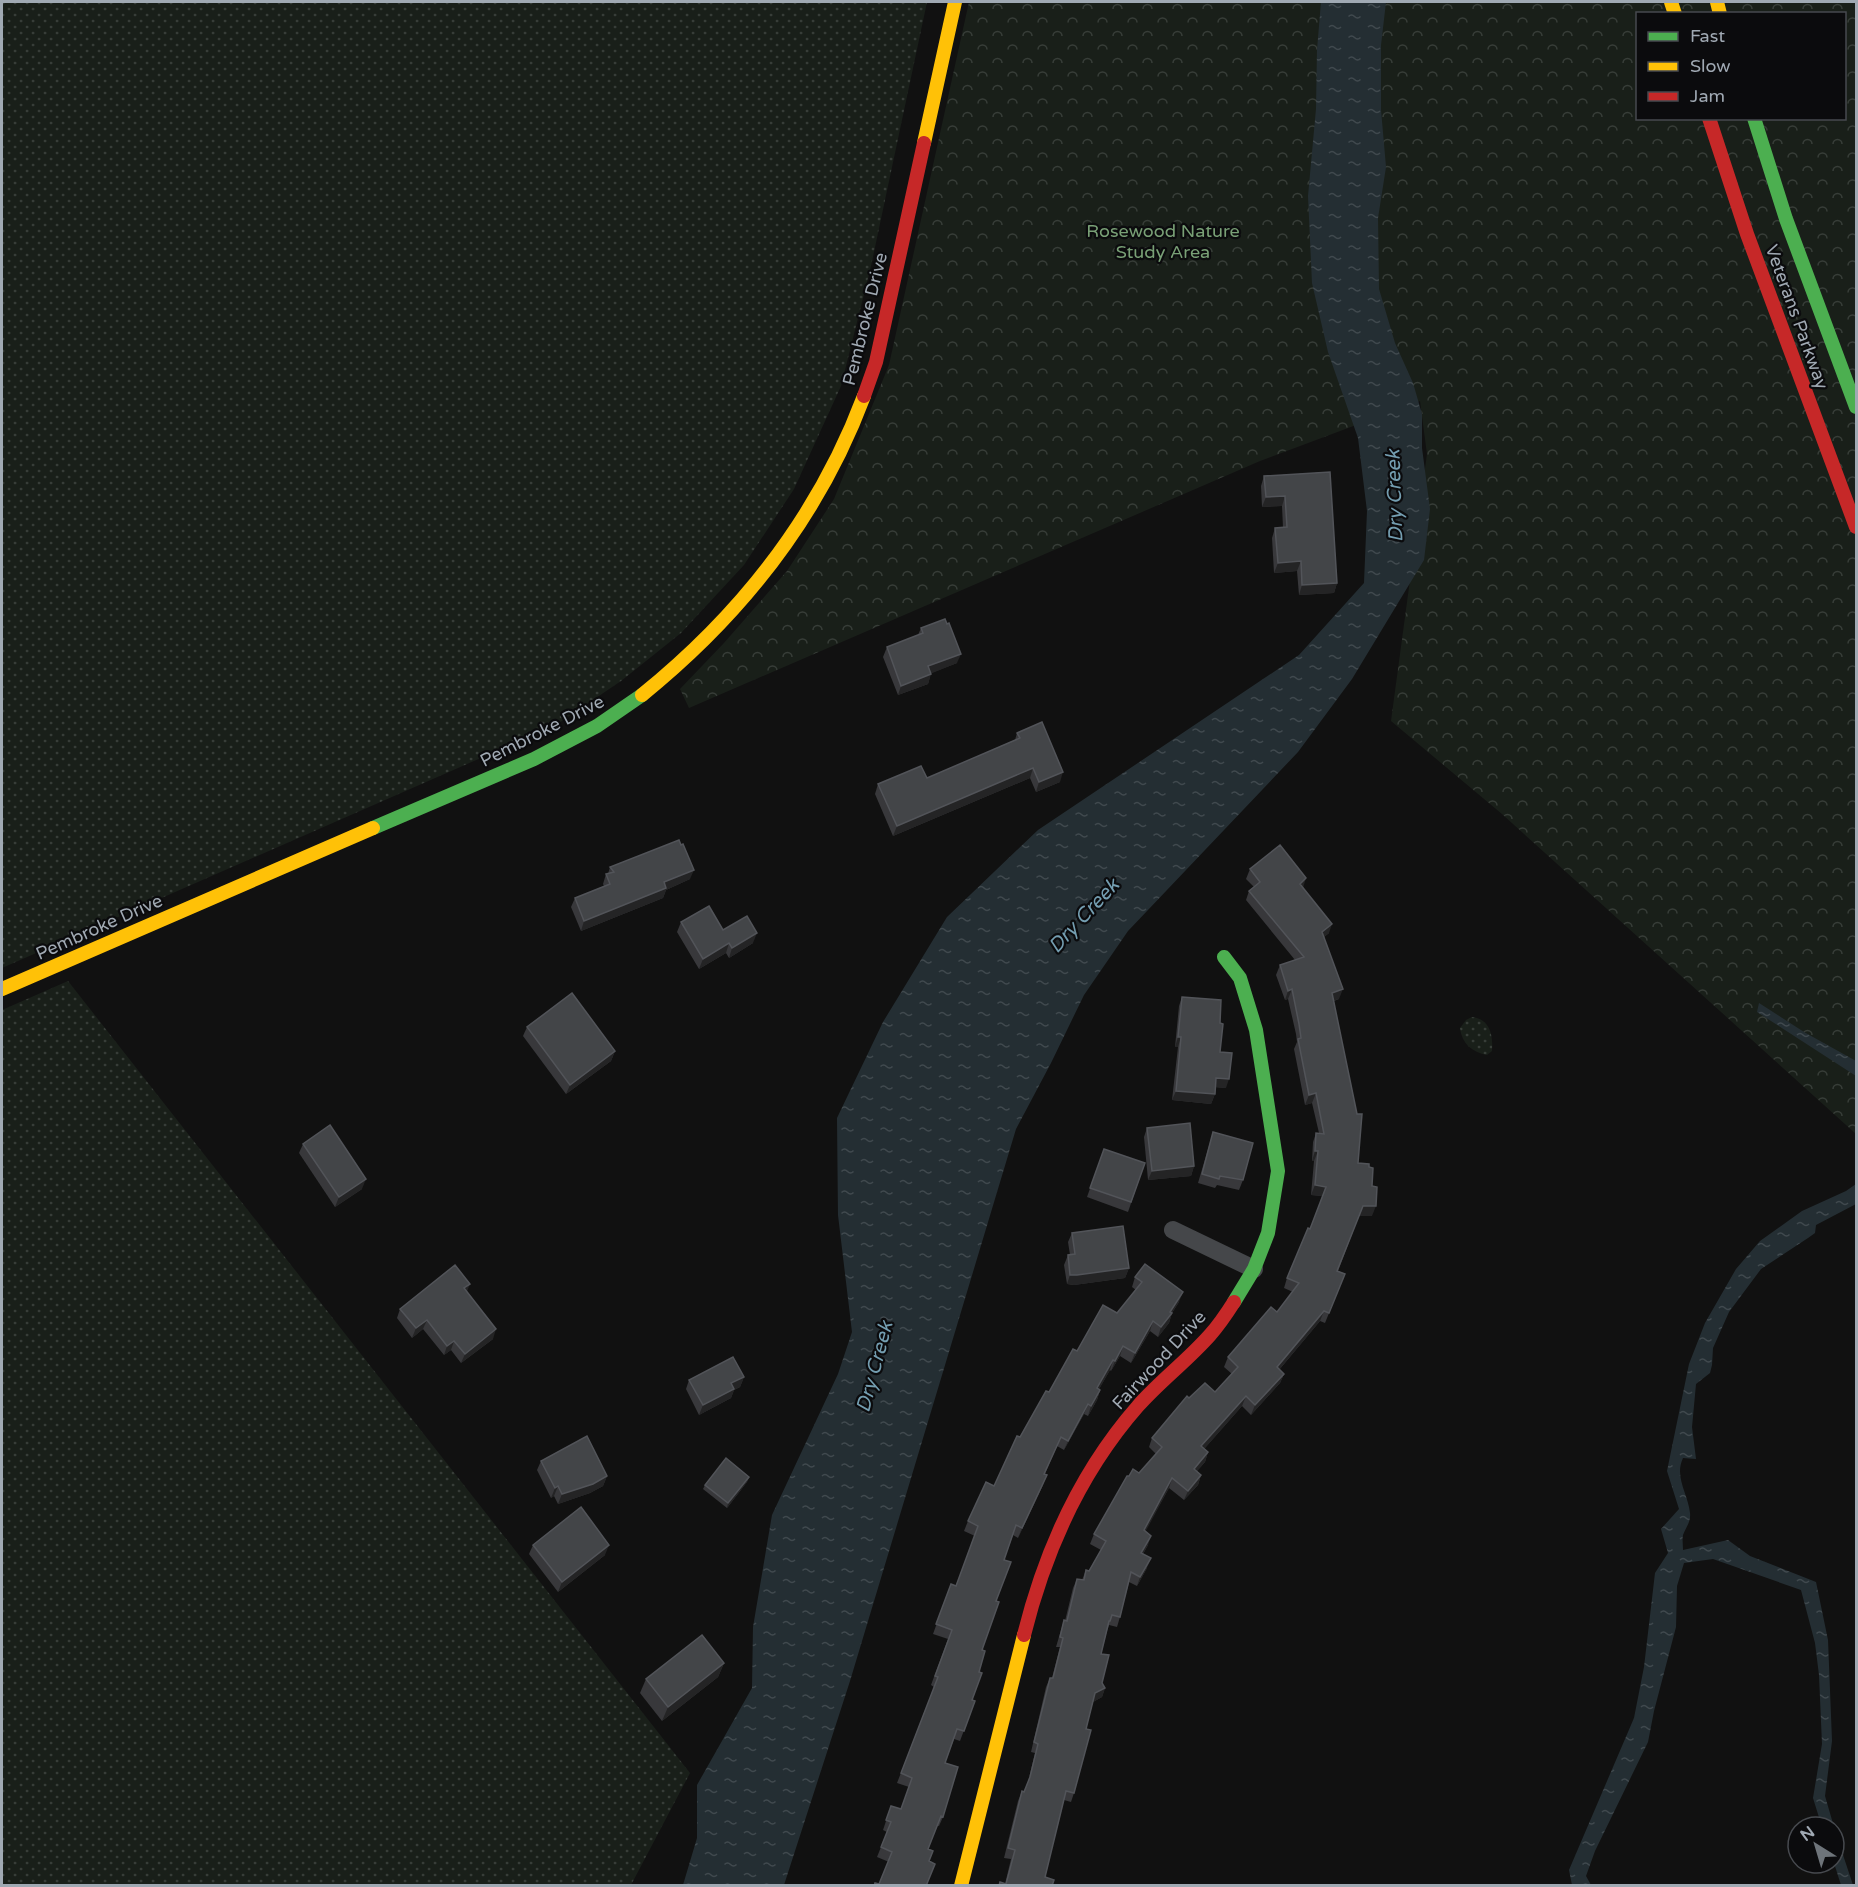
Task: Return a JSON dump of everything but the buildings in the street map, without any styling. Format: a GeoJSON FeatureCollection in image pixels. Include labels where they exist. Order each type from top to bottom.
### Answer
{"type":"FeatureCollection","features":[{"type":"Feature","properties":{"kind":"street","name":"Pembroke Drive"},"geometry":{"type":"LineString","coordinates":[[2,989],[534,759],[573,740],[633,703],[710,636],[748,595],[796,530],[840,455],[859,409],[876,362],[955,2]]}},
{"type":"Feature","properties":{"kind":"street","name":"Veterans Parkway"},"geometry":{"type":"LineString","coordinates":[[1710,120],[1752,245],[1857,527]]}},
{"type":"Feature","properties":{"kind":"street","name":"Veterans Parkway"},"geometry":{"type":"LineString","coordinates":[[1755,120],[1786,219],[1857,407]]}},
{"type":"Feature","properties":{"kind":"street","name":"Fairwood Drive"},"geometry":{"type":"LineString","coordinates":[[961,1886],[1029,1614],[1048,1553],[1073,1499],[1106,1447],[1138,1406],[1210,1335],[1234,1303],[1254,1269],[1268,1233],[1278,1171],[1256,1030],[1240,978],[1224,957]]}},
{"type":"Feature","properties":{"kind":"street"},"geometry":{"type":"LineString","coordinates":[[1173,1230],[1254,1269]]}},
{"type":"Feature","properties":{"kind":"green space"},"geometry":{"type":"Polygon","coordinates":[[[2,2],[927,2],[871,266],[841,386],[794,489],[744,565],[681,633],[621,681],[556,725],[2,968],[2,2]]]}},
{"type":"Feature","properties":{"kind":"green space","name":"Rosewood Nature Study Area"},"geometry":{"type":"Polygon","coordinates":[[[969,2],[1856,2],[1856,1134],[1502,814],[1391,721],[1427,454],[1420,401],[1260,461],[689,708],[680,689],[787,571],[834,499],[889,365],[969,2]]]}},
{"type":"Feature","properties":{"kind":"green space"},"geometry":{"type":"Polygon","coordinates":[[[68,981],[690,1773],[631,1885],[2,1885],[2,1010],[68,981]]]}},
{"type":"Feature","properties":{"kind":"green space"},"geometry":{"type":"Polygon","coordinates":[[[1472,1017],[1483,1021],[1489,1029],[1492,1051],[1487,1055],[1472,1049],[1463,1039],[1460,1028],[1466,1020],[1472,1017]]]}},
{"type":"Feature","properties":{"kind":"water","name":"Dry Creek"},"geometry":{"type":"Polygon","coordinates":[[[1321,2],[1386,2],[1381,45],[1381,110],[1386,167],[1378,218],[1379,289],[1395,343],[1413,383],[1422,414],[1422,448],[1430,509],[1424,560],[1352,679],[1298,752],[1128,931],[1084,995],[1016,1129],[850,1681],[784,1885],[683,1885],[697,1838],[697,1785],[752,1688],[753,1627],[772,1515],[838,1374],[852,1332],[838,1215],[837,1118],[883,1022],[947,917],[1038,830],[1299,655],[1364,583],[1367,511],[1358,438],[1328,352],[1312,283],[1308,196],[1316,109],[1321,2]]]}},
{"type":"Feature","properties":{"kind":"water"},"geometry":{"type":"Polygon","coordinates":[[[1759,1003],[1856,1061],[1856,1076],[1757,1012],[1759,1003]]]}},
{"type":"Feature","properties":{"kind":"water"},"geometry":{"type":"Polygon","coordinates":[[[1856,1184],[1856,1204],[1816,1225],[1815,1233],[1761,1269],[1729,1312],[1713,1348],[1710,1373],[1696,1384],[1692,1427],[1696,1459],[1683,1458],[1680,1472],[1690,1513],[1683,1535],[1683,1550],[1728,1540],[1750,1556],[1816,1582],[1828,1640],[1832,1741],[1825,1796],[1831,1815],[1818,1815],[1813,1798],[1822,1744],[1819,1675],[1815,1643],[1801,1590],[1713,1559],[1684,1563],[1677,1586],[1676,1627],[1648,1742],[1595,1851],[1586,1876],[1591,1885],[1572,1885],[1569,1870],[1634,1718],[1644,1667],[1655,1573],[1668,1553],[1661,1529],[1679,1509],[1667,1471],[1689,1364],[1705,1323],[1736,1269],[1760,1241],[1802,1211],[1856,1184]]]}},
{"type":"Feature","properties":{"kind":"water"},"geometry":{"type":"Polygon","coordinates":[[[1846,1864],[1853,1885],[1841,1885],[1838,1875],[1846,1875],[1846,1864]]]}},
{"type":"Feature","properties":{"kind":"traffic: fast"},"geometry":{"type":"LineString","coordinates":[[1755,120],[1786,219],[1856,407]]}},
{"type":"Feature","properties":{"kind":"traffic: fast"},"geometry":{"type":"LineString","coordinates":[[373,828],[534,759],[597,726],[642,695]]}},
{"type":"Feature","properties":{"kind":"traffic: fast"},"geometry":{"type":"LineString","coordinates":[[1224,957],[1240,978],[1256,1030],[1278,1171],[1268,1233],[1254,1269],[1234,1302]]}},
{"type":"Feature","properties":{"kind":"traffic: slow"},"geometry":{"type":"LineString","coordinates":[[924,143],[955,2]]}},
{"type":"Feature","properties":{"kind":"traffic: slow"},"geometry":{"type":"LineString","coordinates":[[1671,2],[1674,12]]}},
{"type":"Feature","properties":{"kind":"traffic: slow"},"geometry":{"type":"LineString","coordinates":[[1717,2],[1720,12]]}},
{"type":"Feature","properties":{"kind":"traffic: slow"},"geometry":{"type":"LineString","coordinates":[[642,695],[712,631],[744,597],[773,560],[800,522],[824,482],[846,440],[864,396]]}},
{"type":"Feature","properties":{"kind":"traffic: slow"},"geometry":{"type":"LineString","coordinates":[[2,989],[373,828]]}},
{"type":"Feature","properties":{"kind":"traffic: slow"},"geometry":{"type":"LineString","coordinates":[[961,1886],[1024,1635]]}},
{"type":"Feature","properties":{"kind":"traffic: jam"},"geometry":{"type":"LineString","coordinates":[[1710,120],[1747,234],[1856,527]]}},
{"type":"Feature","properties":{"kind":"traffic: jam"},"geometry":{"type":"LineString","coordinates":[[864,396],[876,362],[924,143]]}},
{"type":"Feature","properties":{"kind":"traffic: jam"},"geometry":{"type":"LineString","coordinates":[[1024,1635],[1054,1543],[1082,1485],[1099,1458],[1117,1431],[1138,1406],[1210,1335],[1234,1302]]}}]}
